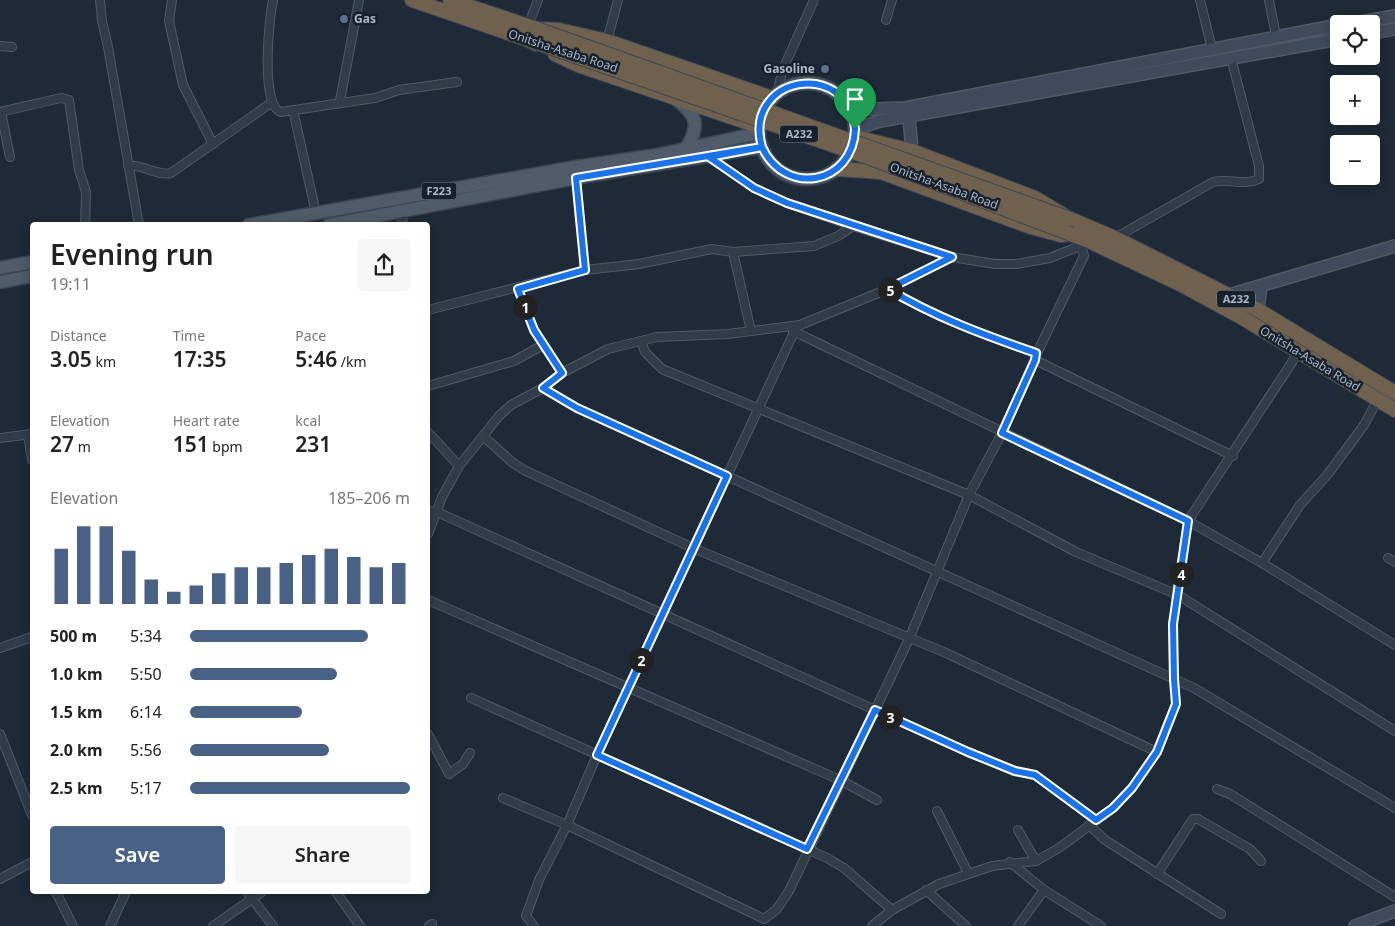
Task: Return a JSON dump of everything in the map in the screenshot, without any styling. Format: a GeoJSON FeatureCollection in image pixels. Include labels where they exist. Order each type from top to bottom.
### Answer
{"type":"FeatureCollection","features":[{"type":"Feature","properties":{"kind":"highway","name":"Onitsha-Asaba Road"},"geometry":{"type":"LineString","coordinates":[[412,0],[436,4],[531,31],[1071,234],[1086,244],[1182,284],[1241,317],[1395,410]]}},
{"type":"Feature","properties":{"kind":"highway","name":"A232"},"geometry":{"type":"LineString","coordinates":[[453,1],[531,31],[1070,219],[1114,238],[1258,310],[1395,393]]}},
{"type":"Feature","properties":{"kind":"highway"},"geometry":{"type":"LineString","coordinates":[[531,31],[559,30],[607,40],[774,96]]}},
{"type":"Feature","properties":{"kind":"highway"},"geometry":{"type":"LineString","coordinates":[[531,31],[578,65],[758,129]]}},
{"type":"Feature","properties":{"kind":"highway"},"geometry":{"type":"LineString","coordinates":[[855,133],[912,151],[1035,198],[1070,219]]}},
{"type":"Feature","properties":{"kind":"highway"},"geometry":{"type":"LineString","coordinates":[[837,169],[881,172],[1031,227],[1061,235],[1071,234]]}},
{"type":"Feature","properties":{"kind":"highway"},"geometry":{"type":"LineString","coordinates":[[1361,389],[1367,375]]}},
{"type":"Feature","properties":{"kind":"main road"},"geometry":{"type":"LineString","coordinates":[[1380,19],[1395,16]]}},
{"type":"Feature","properties":{"kind":"main road"},"geometry":{"type":"LineString","coordinates":[[849,108],[876,110],[905,108],[1276,36],[1330,27]]}},
{"type":"Feature","properties":{"kind":"main road"},"geometry":{"type":"LineString","coordinates":[[1380,32],[1395,29]]}},
{"type":"Feature","properties":{"kind":"main road"},"geometry":{"type":"LineString","coordinates":[[855,133],[880,121],[1330,41]]}},
{"type":"Feature","properties":{"kind":"main road"},"geometry":{"type":"LineString","coordinates":[[798,84],[820,85],[840,96],[849,108],[855,133],[847,158],[837,169],[816,178],[794,177],[774,166],[762,147],[758,129],[763,110],[774,96],[798,84]]}},
{"type":"Feature","properties":{"kind":"main road"},"geometry":{"type":"LineString","coordinates":[[676,99],[694,116],[696,127],[686,148]]}},
{"type":"Feature","properties":{"kind":"main road"},"geometry":{"type":"LineString","coordinates":[[909,116],[912,151]]}},
{"type":"Feature","properties":{"kind":"main road","name":"F223"},"geometry":{"type":"LineString","coordinates":[[344,222],[576,178],[758,129]]}},
{"type":"Feature","properties":{"kind":"main road","name":"F223"},"geometry":{"type":"LineString","coordinates":[[267,222],[630,164],[709,157],[762,147]]}},
{"type":"Feature","properties":{"kind":"main road"},"geometry":{"type":"LineString","coordinates":[[1229,295],[1394,247]]}},
{"type":"Feature","properties":{"kind":"main road"},"geometry":{"type":"LineString","coordinates":[[0,268],[30,262]]}},
{"type":"Feature","properties":{"kind":"main road"},"geometry":{"type":"LineString","coordinates":[[0,282],[30,276]]}},
{"type":"Feature","properties":{"kind":"main road"},"geometry":{"type":"LineString","coordinates":[[1258,310],[1261,286]]}},
{"type":"Feature","properties":{"kind":"main road"},"geometry":{"type":"LineString","coordinates":[[1355,926],[1395,911]]}},
{"type":"Feature","properties":{"kind":"street"},"geometry":{"type":"LineString","coordinates":[[100,0],[138,222]]}},
{"type":"Feature","properties":{"kind":"street"},"geometry":{"type":"LineString","coordinates":[[172,0],[170,22],[183,85],[213,144]]}},
{"type":"Feature","properties":{"kind":"street"},"geometry":{"type":"LineString","coordinates":[[273,0],[268,46],[271,103],[276,110],[293,110],[375,98],[399,90],[457,82]]}},
{"type":"Feature","properties":{"kind":"street"},"geometry":{"type":"LineString","coordinates":[[340,102],[359,0]]}},
{"type":"Feature","properties":{"kind":"street"},"geometry":{"type":"LineString","coordinates":[[531,31],[538,0]]}},
{"type":"Feature","properties":{"kind":"street"},"geometry":{"type":"LineString","coordinates":[[607,40],[618,0]]}},
{"type":"Feature","properties":{"kind":"street"},"geometry":{"type":"LineString","coordinates":[[774,96],[783,69],[814,0]]}},
{"type":"Feature","properties":{"kind":"street"},"geometry":{"type":"LineString","coordinates":[[886,20],[892,0]]}},
{"type":"Feature","properties":{"kind":"street"},"geometry":{"type":"LineString","coordinates":[[1200,0],[1212,49]]}},
{"type":"Feature","properties":{"kind":"street"},"geometry":{"type":"LineString","coordinates":[[1269,0],[1276,36]]}},
{"type":"Feature","properties":{"kind":"street"},"geometry":{"type":"LineString","coordinates":[[0,46],[12,48]]}},
{"type":"Feature","properties":{"kind":"street"},"geometry":{"type":"LineString","coordinates":[[1114,238],[1213,182],[1222,179],[1244,183],[1259,179],[1259,166],[1231,58]]}},
{"type":"Feature","properties":{"kind":"street"},"geometry":{"type":"LineString","coordinates":[[10,157],[1,112],[61,98],[68,100],[79,170],[85,186],[85,222]]}},
{"type":"Feature","properties":{"kind":"street"},"geometry":{"type":"LineString","coordinates":[[128,166],[142,166],[157,173],[171,173],[271,103]]}},
{"type":"Feature","properties":{"kind":"street"},"geometry":{"type":"LineString","coordinates":[[293,110],[316,214]]}},
{"type":"Feature","properties":{"kind":"street"},"geometry":{"type":"LineString","coordinates":[[709,157],[754,188],[787,203],[952,257],[995,264],[1016,264],[1050,258],[1086,244]]}},
{"type":"Feature","properties":{"kind":"street"},"geometry":{"type":"LineString","coordinates":[[576,178],[585,270]]}},
{"type":"Feature","properties":{"kind":"street"},"geometry":{"type":"LineString","coordinates":[[401,211],[403,222]]}},
{"type":"Feature","properties":{"kind":"street"},"geometry":{"type":"LineString","coordinates":[[430,310],[518,289],[585,270],[639,264],[712,249],[733,252],[814,246],[838,236],[853,226]]}},
{"type":"Feature","properties":{"kind":"street"},"geometry":{"type":"LineString","coordinates":[[503,798],[567,825],[764,919],[777,909],[789,891],[807,849],[909,639],[969,496],[1002,433],[1036,356],[1084,256],[1086,244]]}},
{"type":"Feature","properties":{"kind":"street"},"geometry":{"type":"LineString","coordinates":[[733,252],[751,331]]}},
{"type":"Feature","properties":{"kind":"street"},"geometry":{"type":"LineString","coordinates":[[430,529],[442,497],[459,466],[505,410],[543,388],[562,373],[608,349],[657,337],[751,331],[800,325],[888,289],[952,257]]}},
{"type":"Feature","properties":{"kind":"street"},"geometry":{"type":"LineString","coordinates":[[518,289],[534,330],[562,373]]}},
{"type":"Feature","properties":{"kind":"street"},"geometry":{"type":"LineString","coordinates":[[888,289],[924,310],[968,330],[1036,356],[1233,456]]}},
{"type":"Feature","properties":{"kind":"street"},"geometry":{"type":"LineString","coordinates":[[534,926],[526,916],[527,909],[662,614],[760,408],[793,332],[800,325]]}},
{"type":"Feature","properties":{"kind":"street"},"geometry":{"type":"LineString","coordinates":[[793,332],[1188,521],[1262,563],[1395,645]]}},
{"type":"Feature","properties":{"kind":"street"},"geometry":{"type":"LineString","coordinates":[[641,341],[645,352],[662,369],[969,496],[1076,552],[1178,595],[1395,732]]}},
{"type":"Feature","properties":{"kind":"street"},"geometry":{"type":"LineString","coordinates":[[430,385],[514,361],[543,345]]}},
{"type":"Feature","properties":{"kind":"street"},"geometry":{"type":"LineString","coordinates":[[872,926],[892,910],[926,890],[968,873],[1010,862],[1036,861],[1059,848],[1113,808],[1132,788],[1157,752],[1176,704],[1173,624],[1188,521],[1233,456],[1298,353]]}},
{"type":"Feature","properties":{"kind":"street"},"geometry":{"type":"LineString","coordinates":[[543,388],[577,408],[1194,688],[1395,808]]}},
{"type":"Feature","properties":{"kind":"street"},"geometry":{"type":"LineString","coordinates":[[1262,563],[1300,505],[1328,474],[1364,425],[1378,399]]}},
{"type":"Feature","properties":{"kind":"street"},"geometry":{"type":"LineString","coordinates":[[0,438],[30,434]]}},
{"type":"Feature","properties":{"kind":"street"},"geometry":{"type":"LineString","coordinates":[[430,434],[459,466]]}},
{"type":"Feature","properties":{"kind":"street"},"geometry":{"type":"LineString","coordinates":[[483,436],[519,468],[693,548],[946,653],[1157,752]]}},
{"type":"Feature","properties":{"kind":"street"},"geometry":{"type":"LineString","coordinates":[[430,511],[437,512],[968,752],[1015,771],[1035,775],[1093,822],[1105,840],[1220,914]]}},
{"type":"Feature","properties":{"kind":"street"},"geometry":{"type":"LineString","coordinates":[[430,601],[840,780],[877,800]]}},
{"type":"Feature","properties":{"kind":"street"},"geometry":{"type":"LineString","coordinates":[[0,648],[30,638]]}},
{"type":"Feature","properties":{"kind":"street"},"geometry":{"type":"LineString","coordinates":[[471,698],[807,849],[844,868],[892,910]]}},
{"type":"Feature","properties":{"kind":"street"},"geometry":{"type":"LineString","coordinates":[[0,734],[30,810]]}},
{"type":"Feature","properties":{"kind":"street"},"geometry":{"type":"LineString","coordinates":[[430,738],[449,774],[463,764],[470,753]]}},
{"type":"Feature","properties":{"kind":"street"},"geometry":{"type":"LineString","coordinates":[[1217,789],[1230,794],[1395,897]]}},
{"type":"Feature","properties":{"kind":"street"},"geometry":{"type":"LineString","coordinates":[[937,811],[968,873]]}},
{"type":"Feature","properties":{"kind":"street"},"geometry":{"type":"LineString","coordinates":[[1157,874],[1193,818],[1198,818],[1250,850],[1261,861]]}},
{"type":"Feature","properties":{"kind":"street"},"geometry":{"type":"LineString","coordinates":[[1018,830],[1036,861]]}},
{"type":"Feature","properties":{"kind":"street"},"geometry":{"type":"LineString","coordinates":[[1010,862],[1044,890],[1101,926]]}},
{"type":"Feature","properties":{"kind":"street"},"geometry":{"type":"LineString","coordinates":[[0,879],[30,863]]}},
{"type":"Feature","properties":{"kind":"street"},"geometry":{"type":"LineString","coordinates":[[926,890],[966,926]]}},
{"type":"Feature","properties":{"kind":"street"},"geometry":{"type":"LineString","coordinates":[[1018,926],[1044,890]]}},
{"type":"Feature","properties":{"kind":"street"},"geometry":{"type":"LineString","coordinates":[[57,894],[73,926]]}},
{"type":"Feature","properties":{"kind":"street"},"geometry":{"type":"LineString","coordinates":[[110,926],[125,894]]}},
{"type":"Feature","properties":{"kind":"street"},"geometry":{"type":"LineString","coordinates":[[337,894],[360,926]]}},
{"type":"Feature","properties":{"kind":"street"},"geometry":{"type":"LineString","coordinates":[[213,926],[249,896],[273,926]]}},
{"type":"Feature","properties":{"kind":"place","name":"Gas"},"geometry":{"type":"Point","coordinates":[344,19]}},
{"type":"Feature","properties":{"kind":"place","name":"Gasoline"},"geometry":{"type":"Point","coordinates":[825,69]}},
{"type":"Feature","properties":{"kind":"route"},"geometry":{"type":"LineString","coordinates":[[855,129],[849,108],[845,101],[834,91],[813,83],[798,84],[777,93],[763,110],[758,126],[762,147],[709,157],[754,188],[787,203],[952,257],[888,289],[924,310],[968,330],[1036,353],[1035,360],[1002,433],[1188,521],[1173,624],[1176,704],[1157,752],[1132,788],[1113,808],[1096,820],[1035,775],[1015,771],[968,752],[875,710],[807,849],[597,755],[727,476],[577,408],[543,388],[562,373],[534,330],[518,289],[585,270],[576,178],[694,160],[709,157],[762,147],[774,166],[786,174],[801,178],[816,178],[837,169],[847,158],[855,137],[855,129]]}}]}
